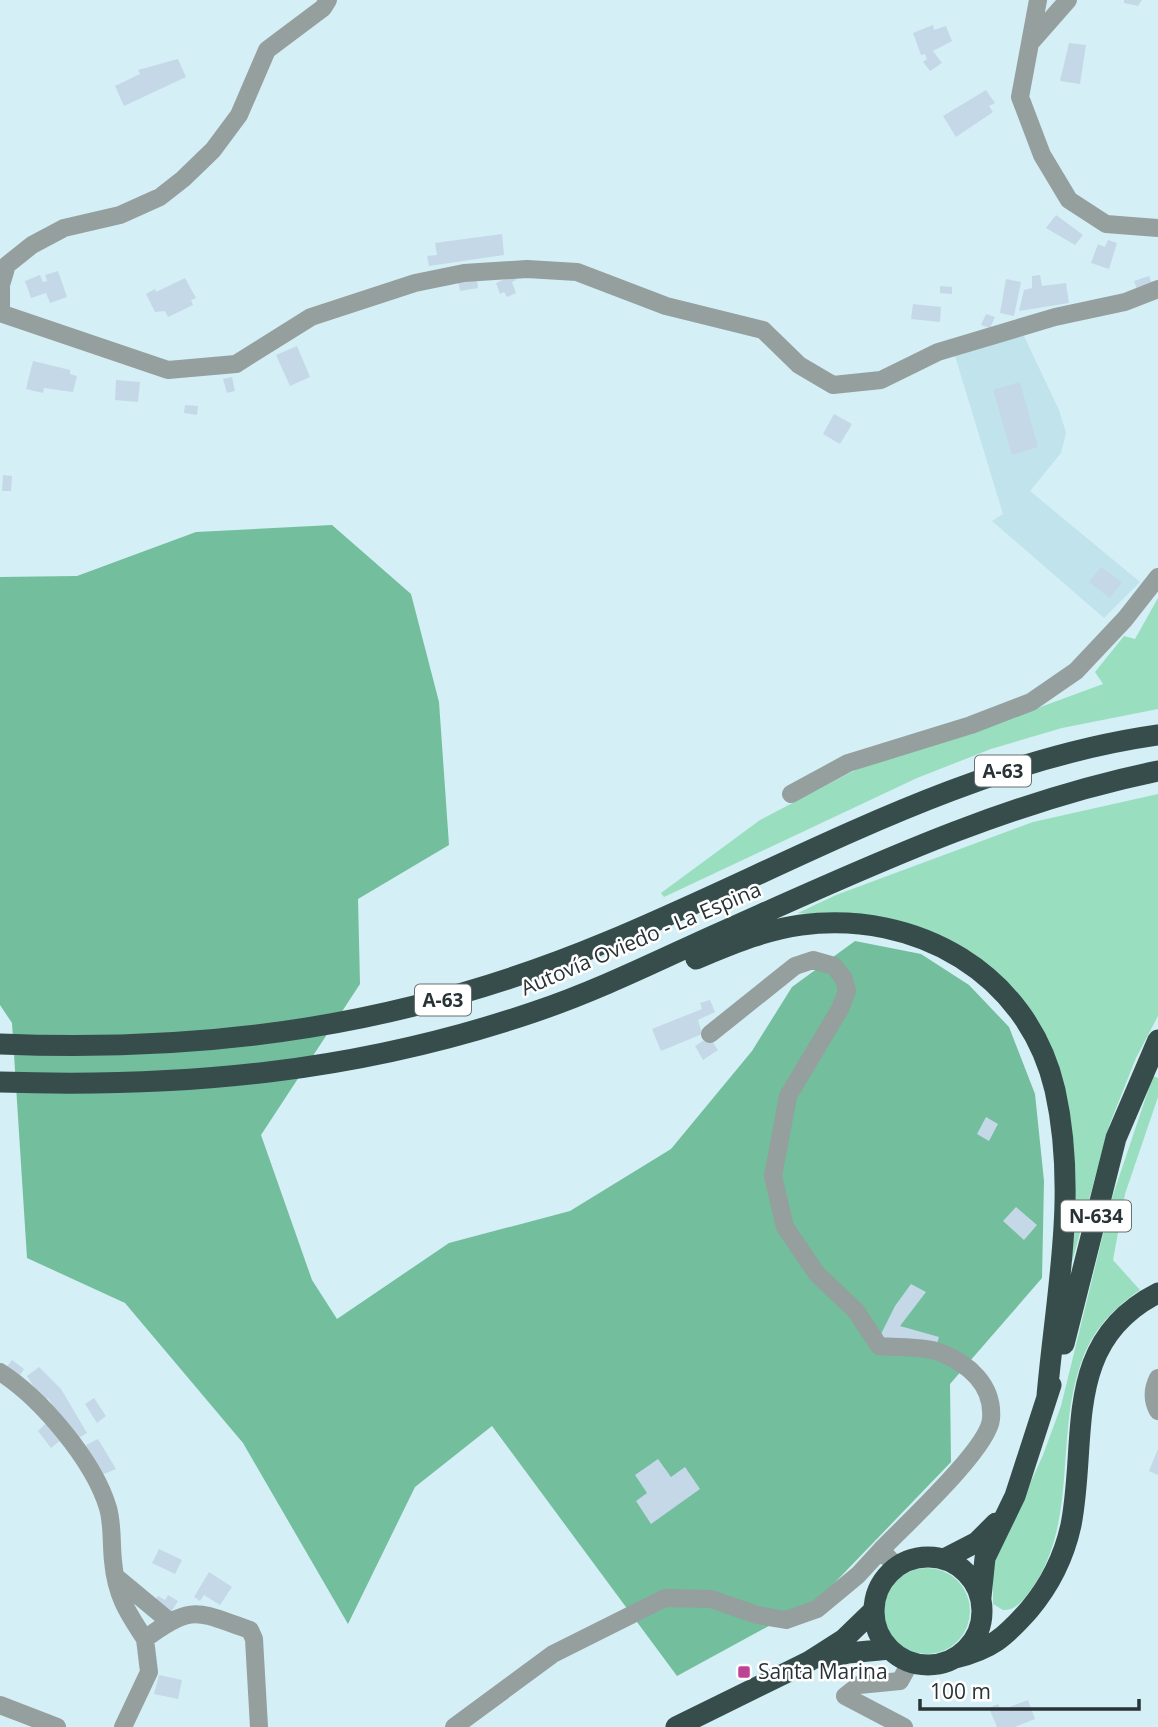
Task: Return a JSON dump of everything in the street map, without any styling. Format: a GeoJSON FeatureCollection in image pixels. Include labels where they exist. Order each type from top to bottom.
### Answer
{"type":"FeatureCollection","features":[{"type":"Feature","properties":{"kind":"highway"},"geometry":{"type":"LineString","coordinates":[[855,829],[913,797],[994,766],[1072,741],[1158,722]]}},
{"type":"Feature","properties":{"kind":"highway","name":"Autovía Oviedo - La Espina"},"geometry":{"type":"LineString","coordinates":[[0,1044],[88,1048],[210,1042],[285,1034],[443,999],[605,943],[855,829],[1008,769],[1158,735]]}},
{"type":"Feature","properties":{"kind":"highway","name":"Autovía Oviedo - La Espina"},"geometry":{"type":"LineString","coordinates":[[0,1082],[92,1085],[212,1079],[294,1071],[374,1055],[535,1012],[993,815],[1057,795],[1158,771]]}},
{"type":"Feature","properties":{"kind":"highway"},"geometry":{"type":"LineString","coordinates":[[535,1012],[595,998],[762,933],[800,925],[839,922],[900,930],[944,946],[979,968],[1007,995],[1023,1017],[1037,1041],[1055,1091],[1063,1155],[1065,1226],[1047,1396]]}},
{"type":"Feature","properties":{"kind":"highway","name":"N-634"},"geometry":{"type":"LineString","coordinates":[[955,1658],[971,1645],[981,1630],[985,1558],[1002,1517],[1015,1496],[1067,1335],[1116,1138],[1158,1040]]}},
{"type":"Feature","properties":{"kind":"highway"},"geometry":{"type":"LineString","coordinates":[[888,1558],[879,1583],[874,1610],[878,1631],[890,1649],[910,1663],[929,1665],[979,1652],[1007,1636],[1050,1581],[1067,1539],[1077,1481],[1082,1397],[1093,1363],[1121,1319],[1158,1293]]}},
{"type":"Feature","properties":{"kind":"highway","name":"N-634"},"geometry":{"type":"LineString","coordinates":[[888,1558],[933,1556],[944,1559],[977,1542],[1002,1517]]}},
{"type":"Feature","properties":{"kind":"highway"},"geometry":{"type":"LineString","coordinates":[[944,1559],[960,1567],[974,1580],[982,1604],[1007,1617],[1024,1615]]}},
{"type":"Feature","properties":{"kind":"highway"},"geometry":{"type":"LineString","coordinates":[[676,1727],[808,1662],[844,1639],[874,1610]]}},
{"type":"Feature","properties":{"kind":"highway"},"geometry":{"type":"LineString","coordinates":[[808,1662],[848,1653],[890,1649]]}},
{"type":"Feature","properties":{"kind":"street"},"geometry":{"type":"LineString","coordinates":[[328,0],[324,8],[267,50],[239,115],[213,150],[183,179],[160,197],[120,215],[64,228],[32,245],[7,265],[1,285],[0,313],[168,370],[236,364],[311,317],[415,283],[476,272],[527,269],[577,272],[666,306],[763,330],[799,365],[833,385],[881,380],[938,352],[1055,317],[1125,302],[1158,289]]}},
{"type":"Feature","properties":{"kind":"street"},"geometry":{"type":"LineString","coordinates":[[1038,0],[1020,97],[1042,155],[1069,200],[1106,224],[1158,228]]}},
{"type":"Feature","properties":{"kind":"street"},"geometry":{"type":"LineString","coordinates":[[1032,40],[1068,0]]}},
{"type":"Feature","properties":{"kind":"street"},"geometry":{"type":"LineString","coordinates":[[791,794],[848,764],[971,725],[1031,702],[1076,671],[1125,619],[1158,577]]}},
{"type":"Feature","properties":{"kind":"street"},"geometry":{"type":"LineString","coordinates":[[454,1727],[553,1654],[665,1598],[711,1599],[757,1615],[786,1620],[817,1609],[858,1575],[888,1558],[974,1453],[992,1420],[987,1386],[965,1366],[937,1352],[879,1346],[856,1311],[817,1274],[785,1227],[773,1176],[788,1096],[840,1009],[847,990],[844,979],[834,965],[813,960],[795,966],[710,1034]]}},
{"type":"Feature","properties":{"kind":"street"},"geometry":{"type":"LineString","coordinates":[[0,1372],[20,1385],[79,1452],[108,1507],[116,1577],[124,1609],[145,1639],[149,1672],[123,1727]]}},
{"type":"Feature","properties":{"kind":"street"},"geometry":{"type":"LineString","coordinates":[[1158,1378],[1153,1395],[1158,1411]]}},
{"type":"Feature","properties":{"kind":"street"},"geometry":{"type":"LineString","coordinates":[[116,1577],[169,1621]]}},
{"type":"Feature","properties":{"kind":"street"},"geometry":{"type":"LineString","coordinates":[[145,1639],[169,1621],[197,1612],[250,1630],[254,1639],[259,1727]]}},
{"type":"Feature","properties":{"kind":"street"},"geometry":{"type":"LineString","coordinates":[[904,1727],[888,1716],[845,1696],[859,1685],[900,1681],[910,1663]]}},
{"type":"Feature","properties":{"kind":"street"},"geometry":{"type":"LineString","coordinates":[[0,1705],[57,1727]]}},
{"type":"Feature","properties":{"kind":"shaded area"},"geometry":{"type":"Polygon","coordinates":[[[1023,334],[1059,410],[1066,433],[1061,453],[1030,491],[1140,582],[1104,618],[992,521],[1003,514],[955,356],[1023,334]]]}},
{"type":"Feature","properties":{"kind":"green space"},"geometry":{"type":"Polygon","coordinates":[[[332,525],[411,594],[439,702],[449,845],[358,899],[360,984],[261,1135],[312,1280],[337,1319],[449,1243],[570,1211],[671,1149],[752,1051],[792,987],[855,941],[921,954],[969,985],[1009,1027],[1035,1094],[1044,1181],[1042,1278],[950,1384],[951,1462],[820,1598],[677,1676],[492,1426],[415,1487],[348,1624],[243,1443],[125,1303],[27,1258],[12,1023],[0,1005],[0,577],[77,576],[196,532],[332,525]]]}},
{"type":"Feature","properties":{"kind":"green space"},"geometry":{"type":"Polygon","coordinates":[[[1158,598],[1158,709],[1062,728],[991,749],[917,778],[664,897],[661,893],[760,820],[859,768],[1005,720],[1103,684],[1095,672],[1124,636],[1135,639],[1158,598]]]}},
{"type":"Feature","properties":{"kind":"green space"},"geometry":{"type":"Polygon","coordinates":[[[1158,794],[1158,1016],[1136,1058],[1109,1126],[1072,1262],[1069,1262],[1061,1084],[962,948],[937,934],[909,925],[798,913],[836,895],[1033,822],[1158,794]]]}},
{"type":"Feature","properties":{"kind":"green space"},"geometry":{"type":"Polygon","coordinates":[[[1153,1076],[1158,1078],[1158,1097],[1125,1194],[1113,1260],[1140,1290],[1104,1322],[1086,1351],[1073,1392],[1061,1511],[1054,1539],[1044,1567],[1028,1594],[1014,1607],[1003,1610],[993,1604],[993,1565],[1043,1455],[1061,1406],[1112,1198],[1153,1076]]]}},
{"type":"Feature","properties":{"kind":"green space"},"geometry":{"type":"Polygon","coordinates":[[[927,1568],[951,1575],[963,1587],[970,1611],[963,1635],[951,1647],[927,1654],[903,1647],[891,1635],[884,1611],[891,1587],[903,1575],[927,1568]]]}},
{"type":"Feature","properties":{"kind":"building"},"geometry":{"type":"Polygon","coordinates":[[[1124,0],[1142,0],[1138,6],[1124,3],[1124,0]]]}},
{"type":"Feature","properties":{"kind":"building"},"geometry":{"type":"Polygon","coordinates":[[[933,25],[934,30],[946,26],[952,41],[933,51],[942,63],[930,71],[923,62],[927,59],[925,54],[921,55],[913,33],[933,25]]]}},
{"type":"Feature","properties":{"kind":"building"},"geometry":{"type":"Polygon","coordinates":[[[1069,43],[1086,45],[1080,84],[1060,81],[1069,43]]]}},
{"type":"Feature","properties":{"kind":"building"},"geometry":{"type":"Polygon","coordinates":[[[178,59],[186,77],[124,106],[115,86],[140,74],[138,70],[178,59]]]}},
{"type":"Feature","properties":{"kind":"building"},"geometry":{"type":"Polygon","coordinates":[[[986,90],[995,103],[989,106],[993,112],[956,137],[943,116],[986,90]]]}},
{"type":"Feature","properties":{"kind":"building"},"geometry":{"type":"Polygon","coordinates":[[[1056,215],[1083,235],[1075,245],[1046,228],[1056,215]]]}},
{"type":"Feature","properties":{"kind":"building"},"geometry":{"type":"Polygon","coordinates":[[[502,234],[504,255],[429,266],[427,256],[437,255],[435,243],[502,234]]]}},
{"type":"Feature","properties":{"kind":"building"},"geometry":{"type":"Polygon","coordinates":[[[1108,240],[1117,243],[1109,269],[1091,263],[1098,244],[1105,247],[1108,240]]]}},
{"type":"Feature","properties":{"kind":"building"},"geometry":{"type":"Polygon","coordinates":[[[58,271],[67,297],[50,303],[46,293],[31,298],[25,281],[40,275],[43,282],[47,281],[45,275],[58,271]]]}},
{"type":"Feature","properties":{"kind":"building"},"geometry":{"type":"Polygon","coordinates":[[[514,275],[516,280],[512,282],[516,293],[507,297],[504,292],[500,294],[496,283],[514,275]]]}},
{"type":"Feature","properties":{"kind":"building"},"geometry":{"type":"Polygon","coordinates":[[[1040,275],[1042,286],[1066,283],[1069,303],[1019,311],[1024,290],[1032,288],[1032,276],[1040,275]]]}},
{"type":"Feature","properties":{"kind":"building"},"geometry":{"type":"Polygon","coordinates":[[[476,276],[478,288],[460,291],[458,280],[476,276]]]}},
{"type":"Feature","properties":{"kind":"building"},"geometry":{"type":"Polygon","coordinates":[[[1149,276],[1153,286],[1138,292],[1134,281],[1149,276]]]}},
{"type":"Feature","properties":{"kind":"building"},"geometry":{"type":"Polygon","coordinates":[[[185,278],[196,298],[191,300],[193,305],[168,317],[165,311],[155,312],[146,294],[185,278]]]}},
{"type":"Feature","properties":{"kind":"building"},"geometry":{"type":"Polygon","coordinates":[[[1006,279],[1021,282],[1014,316],[1000,313],[1006,279]]]}},
{"type":"Feature","properties":{"kind":"building"},"geometry":{"type":"Polygon","coordinates":[[[940,286],[952,287],[952,294],[940,293],[940,286]]]}},
{"type":"Feature","properties":{"kind":"building"},"geometry":{"type":"Polygon","coordinates":[[[913,304],[941,307],[940,322],[911,319],[913,304]]]}},
{"type":"Feature","properties":{"kind":"building"},"geometry":{"type":"Polygon","coordinates":[[[986,314],[995,317],[990,328],[981,325],[986,314]]]}},
{"type":"Feature","properties":{"kind":"building"},"geometry":{"type":"Polygon","coordinates":[[[297,346],[310,377],[290,386],[276,355],[297,346]]]}},
{"type":"Feature","properties":{"kind":"building"},"geometry":{"type":"Polygon","coordinates":[[[33,361],[70,370],[70,374],[77,376],[73,392],[44,388],[43,393],[26,389],[33,361]]]}},
{"type":"Feature","properties":{"kind":"building"},"geometry":{"type":"Polygon","coordinates":[[[232,377],[235,391],[227,393],[223,379],[232,377]]]}},
{"type":"Feature","properties":{"kind":"building"},"geometry":{"type":"Polygon","coordinates":[[[116,380],[140,382],[138,402],[115,400],[116,380]]]}},
{"type":"Feature","properties":{"kind":"building"},"geometry":{"type":"Polygon","coordinates":[[[1020,382],[1038,447],[1012,455],[993,390],[1020,382]]]}},
{"type":"Feature","properties":{"kind":"building"},"geometry":{"type":"Polygon","coordinates":[[[185,405],[198,406],[197,415],[184,413],[185,405]]]}},
{"type":"Feature","properties":{"kind":"building"},"geometry":{"type":"Polygon","coordinates":[[[834,414],[852,424],[840,444],[823,434],[834,414]]]}},
{"type":"Feature","properties":{"kind":"building"},"geometry":{"type":"Polygon","coordinates":[[[3,475],[12,476],[11,491],[2,491],[3,475]]]}},
{"type":"Feature","properties":{"kind":"building"},"geometry":{"type":"Polygon","coordinates":[[[1101,567],[1122,582],[1110,598],[1089,582],[1101,567]]]}},
{"type":"Feature","properties":{"kind":"building"},"geometry":{"type":"Polygon","coordinates":[[[710,1000],[715,1012],[698,1020],[702,1034],[661,1051],[652,1029],[702,1009],[700,1003],[710,1000]]]}},
{"type":"Feature","properties":{"kind":"building"},"geometry":{"type":"Polygon","coordinates":[[[709,1037],[718,1050],[703,1060],[695,1046],[709,1037]]]}},
{"type":"Feature","properties":{"kind":"building"},"geometry":{"type":"Polygon","coordinates":[[[986,1117],[998,1124],[989,1141],[977,1134],[986,1117]]]}},
{"type":"Feature","properties":{"kind":"building"},"geometry":{"type":"Polygon","coordinates":[[[1016,1207],[1037,1225],[1024,1240],[1003,1221],[1016,1207]]]}},
{"type":"Feature","properties":{"kind":"building"},"geometry":{"type":"Polygon","coordinates":[[[911,1284],[926,1292],[900,1326],[939,1337],[935,1350],[879,1338],[895,1306],[911,1284]]]}},
{"type":"Feature","properties":{"kind":"building"},"geometry":{"type":"Polygon","coordinates":[[[12,1360],[24,1369],[18,1378],[5,1369],[12,1360]]]}},
{"type":"Feature","properties":{"kind":"building"},"geometry":{"type":"Polygon","coordinates":[[[39,1367],[61,1389],[87,1433],[75,1440],[48,1398],[43,1401],[27,1376],[39,1367]]]}},
{"type":"Feature","properties":{"kind":"building"},"geometry":{"type":"Polygon","coordinates":[[[94,1398],[106,1416],[97,1423],[85,1404],[94,1398]]]}},
{"type":"Feature","properties":{"kind":"building"},"geometry":{"type":"Polygon","coordinates":[[[47,1422],[61,1440],[51,1448],[38,1431],[47,1422]]]}},
{"type":"Feature","properties":{"kind":"building"},"geometry":{"type":"Polygon","coordinates":[[[98,1439],[116,1469],[99,1476],[86,1445],[98,1439]]]}},
{"type":"Feature","properties":{"kind":"building"},"geometry":{"type":"Polygon","coordinates":[[[1158,1449],[1158,1475],[1149,1471],[1158,1449]]]}},
{"type":"Feature","properties":{"kind":"building"},"geometry":{"type":"Polygon","coordinates":[[[658,1459],[671,1477],[685,1467],[700,1489],[651,1524],[636,1501],[647,1493],[635,1475],[658,1459]]]}},
{"type":"Feature","properties":{"kind":"building"},"geometry":{"type":"Polygon","coordinates":[[[159,1549],[182,1560],[175,1574],[152,1563],[159,1549]]]}},
{"type":"Feature","properties":{"kind":"building"},"geometry":{"type":"Polygon","coordinates":[[[209,1572],[232,1587],[220,1605],[204,1595],[200,1601],[194,1597],[209,1572]]]}},
{"type":"Feature","properties":{"kind":"building"},"geometry":{"type":"Polygon","coordinates":[[[168,1595],[178,1601],[171,1612],[154,1602],[158,1596],[165,1600],[168,1595]]]}},
{"type":"Feature","properties":{"kind":"building"},"geometry":{"type":"Polygon","coordinates":[[[159,1675],[182,1680],[178,1699],[154,1694],[159,1675]]]}},
{"type":"Feature","properties":{"kind":"building"},"geometry":{"type":"Polygon","coordinates":[[[1028,1700],[1035,1719],[1015,1727],[997,1727],[989,1708],[998,1704],[1001,1710],[1028,1700]]]}},
{"type":"Feature","properties":{"kind":"place","name":"Santa Marina"},"geometry":{"type":"Point","coordinates":[744,1672]}}]}
